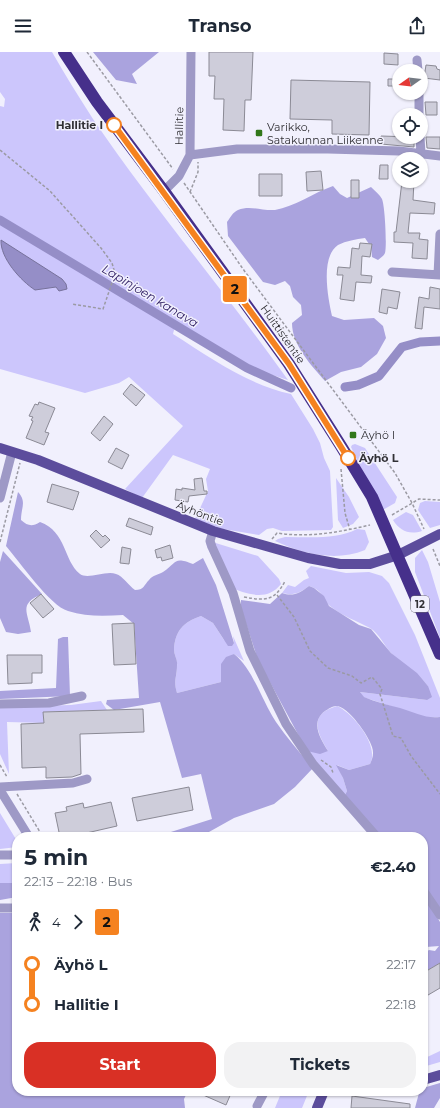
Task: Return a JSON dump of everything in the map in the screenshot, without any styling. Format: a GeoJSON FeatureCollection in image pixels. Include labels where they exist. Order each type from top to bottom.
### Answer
{"type":"FeatureCollection","features":[{"type":"Feature","properties":{"kind":"highway","name":"Huittistentie"},"geometry":{"type":"LineString","coordinates":[[64,52],[97,102],[164,191],[289,364],[372,497],[440,654]]}},
{"type":"Feature","properties":{"kind":"main road","name":"Äyhöntie"},"geometry":{"type":"LineString","coordinates":[[0,448],[38,460],[213,531],[308,558],[356,565],[370,564],[398,555],[440,534]]}},
{"type":"Feature","properties":{"kind":"main road"},"geometry":{"type":"LineString","coordinates":[[428,1079],[440,1075]]}},
{"type":"Feature","properties":{"kind":"main road"},"geometry":{"type":"LineString","coordinates":[[317,1108],[322,1096]]}},
{"type":"Feature","properties":{"kind":"street","name":"Hallitie"},"geometry":{"type":"LineString","coordinates":[[164,191],[179,176],[190,155],[191,52]]}},
{"type":"Feature","properties":{"kind":"street"},"geometry":{"type":"LineString","coordinates":[[417,60],[417,64]]}},
{"type":"Feature","properties":{"kind":"street"},"geometry":{"type":"LineString","coordinates":[[190,155],[237,149],[328,149],[392,152]]}},
{"type":"Feature","properties":{"kind":"street"},"geometry":{"type":"LineString","coordinates":[[428,155],[440,156]]}},
{"type":"Feature","properties":{"kind":"street"},"geometry":{"type":"LineString","coordinates":[[392,272],[439,275],[440,234]]}},
{"type":"Feature","properties":{"kind":"street"},"geometry":{"type":"LineString","coordinates":[[0,498],[12,452]]}},
{"type":"Feature","properties":{"kind":"street"},"geometry":{"type":"LineString","coordinates":[[213,531],[210,541],[233,593],[250,651],[286,724],[313,764],[373,832]]}},
{"type":"Feature","properties":{"kind":"street"},"geometry":{"type":"LineString","coordinates":[[0,704],[49,703],[82,696]]}},
{"type":"Feature","properties":{"kind":"street"},"geometry":{"type":"LineString","coordinates":[[0,786],[12,787],[73,783],[87,779]]}},
{"type":"Feature","properties":{"kind":"street"},"geometry":{"type":"LineString","coordinates":[[0,790],[26,832]]}},
{"type":"Feature","properties":{"kind":"street"},"geometry":{"type":"LineString","coordinates":[[0,855],[12,855]]}},
{"type":"Feature","properties":{"kind":"street"},"geometry":{"type":"LineString","coordinates":[[428,897],[440,915]]}},
{"type":"Feature","properties":{"kind":"street"},"geometry":{"type":"LineString","coordinates":[[0,908],[12,908]]}},
{"type":"Feature","properties":{"kind":"street"},"geometry":{"type":"LineString","coordinates":[[257,1106],[262,1096]]}},
{"type":"Feature","properties":{"kind":"path"},"geometry":{"type":"LineString","coordinates":[[87,52],[179,176],[243,269],[395,473],[412,503],[424,529]]}},
{"type":"Feature","properties":{"kind":"path"},"geometry":{"type":"LineString","coordinates":[[0,150],[50,191],[101,248],[112,263],[114,270],[113,280],[103,309],[72,304]]}},
{"type":"Feature","properties":{"kind":"path"},"geometry":{"type":"LineString","coordinates":[[0,542],[20,463]]}},
{"type":"Feature","properties":{"kind":"path"},"geometry":{"type":"LineString","coordinates":[[341,469],[344,513],[350,530]]}},
{"type":"Feature","properties":{"kind":"path"},"geometry":{"type":"LineString","coordinates":[[392,515],[412,503],[425,498],[440,500]]}},
{"type":"Feature","properties":{"kind":"path"},"geometry":{"type":"LineString","coordinates":[[268,547],[273,536],[277,533],[293,535],[330,534],[370,525]]}},
{"type":"Feature","properties":{"kind":"path"},"geometry":{"type":"LineString","coordinates":[[433,549],[440,566]]}},
{"type":"Feature","properties":{"kind":"path"},"geometry":{"type":"LineString","coordinates":[[233,593],[240,596],[261,600],[270,598],[277,595],[285,581]]}},
{"type":"Feature","properties":{"kind":"path"},"geometry":{"type":"LineString","coordinates":[[277,595],[294,617],[310,651],[328,668],[352,676],[361,683],[372,678],[382,689],[380,694],[394,736],[401,738],[411,756],[440,794]]}},
{"type":"Feature","properties":{"kind":"path"},"geometry":{"type":"LineString","coordinates":[[0,765],[40,832]]}},
{"type":"Feature","properties":{"kind":"shaded area"},"geometry":{"type":"Polygon","coordinates":[[[0,52],[52,52],[93,119],[116,152],[165,218],[240,314],[288,380],[260,371],[176,322],[173,334],[215,361],[259,384],[291,394],[313,429],[320,443],[324,458],[330,471],[333,527],[331,530],[282,531],[273,528],[267,529],[259,535],[223,529],[195,519],[208,491],[206,479],[210,469],[173,455],[142,498],[125,489],[183,426],[129,377],[119,383],[85,393],[0,369],[0,106],[4,107],[5,99],[0,92],[0,52]]]}},
{"type":"Feature","properties":{"kind":"shaded area"},"geometry":{"type":"Polygon","coordinates":[[[93,52],[159,52],[132,74],[137,84],[116,80],[93,52]]]}},
{"type":"Feature","properties":{"kind":"shaded area"},"geometry":{"type":"Polygon","coordinates":[[[333,186],[340,194],[347,198],[371,187],[379,194],[383,203],[386,243],[385,253],[378,260],[372,257],[371,247],[365,238],[351,240],[338,245],[332,251],[327,268],[327,289],[332,316],[344,320],[374,318],[383,326],[386,338],[377,354],[361,367],[341,372],[325,381],[303,354],[295,339],[292,323],[302,315],[301,305],[293,297],[290,286],[285,281],[275,285],[263,282],[228,236],[227,222],[238,210],[252,208],[275,210],[297,203],[333,186]]]}},
{"type":"Feature","properties":{"kind":"shaded area"},"geometry":{"type":"Polygon","coordinates":[[[1,240],[62,279],[66,284],[67,289],[59,291],[56,287],[35,290],[29,286],[12,268],[4,254],[1,240]]]}},
{"type":"Feature","properties":{"kind":"shaded area"},"geometry":{"type":"Polygon","coordinates":[[[355,444],[365,448],[397,497],[395,503],[381,511],[351,447],[355,444]]]}},
{"type":"Feature","properties":{"kind":"shaded area"},"geometry":{"type":"Polygon","coordinates":[[[336,478],[349,497],[359,517],[353,524],[343,528],[338,520],[336,478]]]}},
{"type":"Feature","properties":{"kind":"shaded area"},"geometry":{"type":"Polygon","coordinates":[[[18,492],[23,502],[21,520],[30,525],[35,525],[40,522],[55,532],[60,539],[70,561],[83,576],[107,573],[116,574],[135,590],[138,590],[144,587],[152,577],[163,572],[178,561],[193,564],[203,558],[216,585],[234,643],[232,646],[228,646],[213,623],[201,616],[185,624],[178,632],[175,643],[174,652],[177,669],[175,682],[177,693],[221,682],[221,664],[226,657],[234,654],[247,668],[276,722],[313,768],[295,787],[274,804],[234,818],[209,832],[171,832],[212,819],[201,774],[182,778],[160,702],[114,710],[106,704],[107,700],[139,698],[134,624],[123,615],[89,615],[68,611],[61,607],[44,592],[6,546],[18,492]]]}},
{"type":"Feature","properties":{"kind":"shaded area"},"geometry":{"type":"Polygon","coordinates":[[[425,501],[440,502],[440,525],[430,528],[418,510],[420,503],[425,501]]]}},
{"type":"Feature","properties":{"kind":"shaded area"},"geometry":{"type":"Polygon","coordinates":[[[406,512],[413,515],[422,531],[413,533],[405,531],[396,524],[393,520],[406,512]]]}},
{"type":"Feature","properties":{"kind":"shaded area"},"geometry":{"type":"Polygon","coordinates":[[[357,529],[365,530],[369,542],[365,550],[354,554],[331,556],[320,555],[297,550],[275,541],[285,537],[340,535],[357,529]]]}},
{"type":"Feature","properties":{"kind":"shaded area"},"geometry":{"type":"Polygon","coordinates":[[[206,540],[258,556],[279,579],[281,584],[275,590],[263,595],[250,594],[229,587],[207,547],[206,540]]]}},
{"type":"Feature","properties":{"kind":"shaded area"},"geometry":{"type":"Polygon","coordinates":[[[422,550],[428,562],[440,602],[440,638],[415,572],[415,558],[422,550]]]}},
{"type":"Feature","properties":{"kind":"shaded area"},"geometry":{"type":"Polygon","coordinates":[[[3,551],[42,594],[30,601],[27,605],[26,609],[31,632],[18,634],[6,632],[0,618],[0,562],[3,551]]]}},
{"type":"Feature","properties":{"kind":"shaded area"},"geometry":{"type":"Polygon","coordinates":[[[311,566],[346,573],[369,572],[382,576],[389,583],[415,635],[440,698],[440,717],[424,717],[363,697],[360,692],[427,700],[428,686],[392,654],[373,630],[335,610],[327,604],[318,590],[309,586],[296,593],[282,593],[288,585],[295,587],[309,578],[306,571],[311,566]]]}},
{"type":"Feature","properties":{"kind":"shaded area"},"geometry":{"type":"Polygon","coordinates":[[[309,586],[314,588],[324,596],[329,606],[359,625],[371,629],[391,653],[417,673],[428,686],[432,697],[427,700],[360,692],[364,697],[378,702],[425,716],[440,717],[440,910],[428,892],[428,832],[377,832],[345,795],[347,791],[343,778],[336,765],[349,770],[370,764],[372,758],[373,751],[370,742],[357,722],[341,707],[332,707],[325,711],[320,715],[317,725],[322,741],[328,751],[320,754],[307,751],[258,660],[241,608],[241,600],[270,604],[282,593],[290,595],[303,591],[309,586]]]}},
{"type":"Feature","properties":{"kind":"shaded area"},"geometry":{"type":"Polygon","coordinates":[[[201,616],[213,623],[224,640],[234,643],[233,636],[244,661],[234,654],[221,682],[177,693],[175,682],[177,664],[174,650],[176,638],[178,632],[185,624],[201,616]]]}},
{"type":"Feature","properties":{"kind":"shaded area"},"geometry":{"type":"Polygon","coordinates":[[[68,637],[70,696],[0,699],[0,691],[56,688],[58,639],[68,637]]]}},
{"type":"Feature","properties":{"kind":"shaded area"},"geometry":{"type":"Polygon","coordinates":[[[101,701],[107,710],[44,712],[44,723],[7,722],[9,774],[0,754],[0,707],[71,705],[101,701]]]}},
{"type":"Feature","properties":{"kind":"shaded area"},"geometry":{"type":"Polygon","coordinates":[[[337,706],[350,715],[363,731],[371,748],[372,757],[370,764],[349,770],[337,765],[347,791],[345,795],[307,751],[328,751],[320,737],[318,730],[319,718],[328,709],[337,706]]]}},
{"type":"Feature","properties":{"kind":"shaded area"},"geometry":{"type":"Polygon","coordinates":[[[0,813],[12,833],[12,848],[0,849],[0,813]]]}},
{"type":"Feature","properties":{"kind":"shaded area"},"geometry":{"type":"Polygon","coordinates":[[[12,863],[12,883],[0,883],[0,864],[12,863]]]}},
{"type":"Feature","properties":{"kind":"shaded area"},"geometry":{"type":"Polygon","coordinates":[[[0,883],[12,883],[12,898],[0,900],[0,883]]]}},
{"type":"Feature","properties":{"kind":"shaded area"},"geometry":{"type":"Polygon","coordinates":[[[428,902],[440,922],[440,963],[428,970],[428,951],[435,951],[439,946],[428,947],[428,902]]]}},
{"type":"Feature","properties":{"kind":"shaded area"},"geometry":{"type":"Polygon","coordinates":[[[0,913],[12,913],[12,1096],[186,1096],[184,1099],[185,1108],[0,1108],[0,913]]]}},
{"type":"Feature","properties":{"kind":"shaded area"},"geometry":{"type":"Polygon","coordinates":[[[440,1051],[440,1062],[428,1066],[428,1057],[440,1051]]]}},
{"type":"Feature","properties":{"kind":"shaded area"},"geometry":{"type":"Polygon","coordinates":[[[440,1083],[440,1098],[434,1108],[415,1108],[418,1096],[428,1096],[428,1087],[440,1083]]]}},
{"type":"Feature","properties":{"kind":"shaded area"},"geometry":{"type":"Polygon","coordinates":[[[280,1096],[307,1096],[302,1108],[275,1108],[280,1096]]]}},
{"type":"Feature","properties":{"kind":"building"},"geometry":{"type":"Polygon","coordinates":[[[209,52],[253,52],[251,100],[245,100],[244,131],[223,130],[224,99],[214,99],[215,76],[209,76],[209,52]]]}},
{"type":"Feature","properties":{"kind":"building"},"geometry":{"type":"Polygon","coordinates":[[[384,53],[398,54],[398,64],[384,64],[384,53]]]}},
{"type":"Feature","properties":{"kind":"building"},"geometry":{"type":"Polygon","coordinates":[[[428,65],[436,66],[437,69],[440,70],[440,80],[428,78],[428,65]]]}},
{"type":"Feature","properties":{"kind":"building"},"geometry":{"type":"Polygon","coordinates":[[[388,79],[392,79],[392,86],[388,86],[388,79]]]}},
{"type":"Feature","properties":{"kind":"building"},"geometry":{"type":"Polygon","coordinates":[[[291,80],[370,82],[369,135],[332,134],[332,120],[290,119],[291,80]]]}},
{"type":"Feature","properties":{"kind":"building"},"geometry":{"type":"Polygon","coordinates":[[[425,102],[437,102],[437,115],[428,115],[428,108],[425,108],[425,102]]]}},
{"type":"Feature","properties":{"kind":"building"},"geometry":{"type":"Polygon","coordinates":[[[381,136],[392,136],[392,144],[414,144],[414,147],[381,144],[381,136]]]}},
{"type":"Feature","properties":{"kind":"building"},"geometry":{"type":"Polygon","coordinates":[[[428,137],[440,137],[440,149],[427,148],[428,137]]]}},
{"type":"Feature","properties":{"kind":"building"},"geometry":{"type":"Polygon","coordinates":[[[380,165],[388,165],[388,179],[379,179],[380,165]]]}},
{"type":"Feature","properties":{"kind":"building"},"geometry":{"type":"Polygon","coordinates":[[[321,171],[323,190],[307,191],[306,172],[321,171]]]}},
{"type":"Feature","properties":{"kind":"building"},"geometry":{"type":"Polygon","coordinates":[[[259,174],[282,174],[282,196],[259,196],[259,174]]]}},
{"type":"Feature","properties":{"kind":"building"},"geometry":{"type":"Polygon","coordinates":[[[351,180],[359,180],[359,198],[351,198],[351,180]]]}},
{"type":"Feature","properties":{"kind":"building"},"geometry":{"type":"Polygon","coordinates":[[[401,188],[414,188],[413,200],[435,203],[434,214],[410,213],[408,233],[420,233],[419,239],[428,240],[427,259],[412,258],[413,243],[394,242],[394,232],[396,232],[401,188]]]}},
{"type":"Feature","properties":{"kind":"building"},"geometry":{"type":"Polygon","coordinates":[[[360,243],[372,244],[370,257],[362,256],[361,275],[372,276],[371,283],[356,282],[354,301],[340,299],[343,275],[337,275],[338,267],[350,268],[352,248],[359,249],[360,243]]]}},
{"type":"Feature","properties":{"kind":"building"},"geometry":{"type":"Polygon","coordinates":[[[430,287],[440,289],[440,309],[424,307],[422,329],[415,328],[419,297],[429,299],[430,287]]]}},
{"type":"Feature","properties":{"kind":"building"},"geometry":{"type":"Polygon","coordinates":[[[382,289],[400,292],[397,309],[388,307],[387,314],[379,312],[382,289]]]}},
{"type":"Feature","properties":{"kind":"building"},"geometry":{"type":"Polygon","coordinates":[[[131,384],[145,395],[136,406],[123,394],[131,384]]]}},
{"type":"Feature","properties":{"kind":"building"},"geometry":{"type":"Polygon","coordinates":[[[39,402],[55,408],[45,432],[49,433],[44,445],[26,438],[33,421],[31,420],[33,417],[29,416],[35,404],[38,405],[39,402]]]}},
{"type":"Feature","properties":{"kind":"building"},"geometry":{"type":"Polygon","coordinates":[[[104,416],[113,424],[100,441],[91,433],[104,416]]]}},
{"type":"Feature","properties":{"kind":"building"},"geometry":{"type":"Polygon","coordinates":[[[116,448],[129,455],[122,469],[108,462],[116,448]]]}},
{"type":"Feature","properties":{"kind":"building"},"geometry":{"type":"Polygon","coordinates":[[[202,478],[204,491],[207,491],[207,494],[189,496],[188,502],[175,500],[176,489],[182,490],[182,488],[195,490],[194,479],[202,478]]]}},
{"type":"Feature","properties":{"kind":"building"},"geometry":{"type":"Polygon","coordinates":[[[52,484],[79,492],[73,510],[47,502],[52,484]]]}},
{"type":"Feature","properties":{"kind":"building"},"geometry":{"type":"Polygon","coordinates":[[[129,518],[153,527],[151,535],[126,526],[129,518]]]}},
{"type":"Feature","properties":{"kind":"building"},"geometry":{"type":"Polygon","coordinates":[[[96,530],[103,537],[105,535],[110,540],[101,548],[90,536],[96,530]]]}},
{"type":"Feature","properties":{"kind":"building"},"geometry":{"type":"Polygon","coordinates":[[[170,545],[173,558],[162,561],[161,557],[157,558],[155,550],[170,545]]]}},
{"type":"Feature","properties":{"kind":"building"},"geometry":{"type":"Polygon","coordinates":[[[122,547],[131,549],[129,564],[120,563],[122,547]]]}},
{"type":"Feature","properties":{"kind":"building"},"geometry":{"type":"Polygon","coordinates":[[[41,594],[54,609],[43,618],[30,603],[41,594]]]}},
{"type":"Feature","properties":{"kind":"building"},"geometry":{"type":"Polygon","coordinates":[[[134,623],[136,664],[114,665],[112,624],[134,623]]]}},
{"type":"Feature","properties":{"kind":"building"},"geometry":{"type":"Polygon","coordinates":[[[7,655],[42,655],[42,673],[32,673],[32,683],[8,684],[7,655]]]}},
{"type":"Feature","properties":{"kind":"building"},"geometry":{"type":"Polygon","coordinates":[[[143,709],[144,732],[80,734],[81,774],[72,777],[46,778],[46,767],[22,768],[21,724],[44,723],[43,712],[143,709]]]}},
{"type":"Feature","properties":{"kind":"building"},"geometry":{"type":"Polygon","coordinates":[[[189,787],[193,810],[137,821],[132,798],[189,787]]]}},
{"type":"Feature","properties":{"kind":"building"},"geometry":{"type":"Polygon","coordinates":[[[111,802],[117,826],[91,832],[59,832],[55,813],[67,811],[66,807],[83,803],[84,808],[111,802]]]}},
{"type":"Feature","properties":{"kind":"building"},"geometry":{"type":"Polygon","coordinates":[[[440,963],[440,988],[428,995],[428,970],[440,963]]]}},
{"type":"Feature","properties":{"kind":"building"},"geometry":{"type":"Polygon","coordinates":[[[205,1096],[230,1096],[226,1105],[205,1096]]]}},
{"type":"Feature","properties":{"kind":"building"},"geometry":{"type":"Polygon","coordinates":[[[352,1096],[410,1104],[410,1108],[351,1108],[352,1096]]]}},
{"type":"Feature","properties":{"kind":"waterway","name":"Lapinjoen kanava"},"geometry":{"type":"LineString","coordinates":[[0,220],[247,368],[291,388]]}},
{"type":"Feature","properties":{"kind":"waterway","name":"Lapinjoen kanava"},"geometry":{"type":"LineString","coordinates":[[345,387],[358,385],[379,376],[402,347],[420,342],[440,341]]}},
{"type":"Feature","properties":{"kind":"bus line","name":"2"},"geometry":{"type":"LineString","coordinates":[[114,125],[164,191],[289,364],[348,458]]}},
{"type":"Feature","properties":{"kind":"place","name":"Hallitie I"},"geometry":{"type":"Point","coordinates":[114,125]}},
{"type":"Feature","properties":{"kind":"place","name":"Varikko, Satakunnan Liikenne"},"geometry":{"type":"Point","coordinates":[259,133]}},
{"type":"Feature","properties":{"kind":"place","name":"Äyhö I"},"geometry":{"type":"Point","coordinates":[353,435]}},
{"type":"Feature","properties":{"kind":"place","name":"Äyhö L"},"geometry":{"type":"Point","coordinates":[348,458]}}]}
